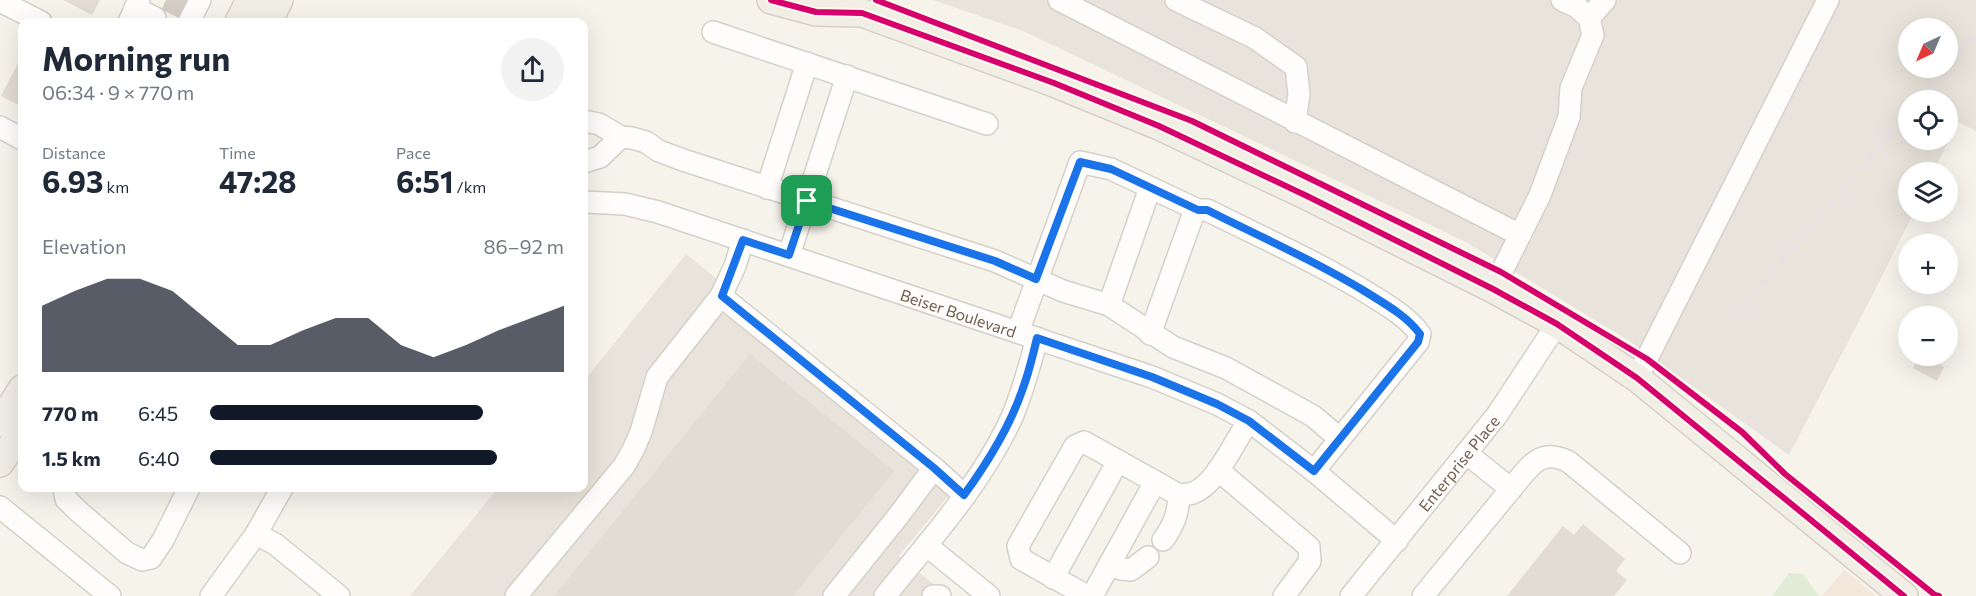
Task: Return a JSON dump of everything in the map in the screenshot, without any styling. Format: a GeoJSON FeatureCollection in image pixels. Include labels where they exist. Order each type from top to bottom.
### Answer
{"type":"FeatureCollection","features":[{"type":"Feature","properties":{"kind":"main road"},"geometry":{"type":"LineString","coordinates":[[771,0],[816,12],[862,13]]}},
{"type":"Feature","properties":{"kind":"main road"},"geometry":{"type":"LineString","coordinates":[[836,0],[862,13],[1054,83],[1159,126],[1307,196],[1493,289],[1557,324],[1637,378],[1904,596]]}},
{"type":"Feature","properties":{"kind":"main road"},"geometry":{"type":"LineString","coordinates":[[0,423],[18,395]]}},
{"type":"Feature","properties":{"kind":"main road"},"geometry":{"type":"LineString","coordinates":[[0,463],[18,436]]}},
{"type":"Feature","properties":{"kind":"street"},"geometry":{"type":"LineString","coordinates":[[1059,0],[1087,6],[1295,122],[1520,235]]}},
{"type":"Feature","properties":{"kind":"street"},"geometry":{"type":"LineString","coordinates":[[1176,0],[1255,38],[1296,67],[1299,94],[1295,122]]}},
{"type":"Feature","properties":{"kind":"street"},"geometry":{"type":"LineString","coordinates":[[1493,289],[1540,195],[1569,117],[1571,88],[1593,35],[1589,18],[1578,7],[1562,0]]}},
{"type":"Feature","properties":{"kind":"street"},"geometry":{"type":"LineString","coordinates":[[1589,18],[1605,0]]}},
{"type":"Feature","properties":{"kind":"street"},"geometry":{"type":"LineString","coordinates":[[1637,378],[1828,0]]}},
{"type":"Feature","properties":{"kind":"street"},"geometry":{"type":"LineString","coordinates":[[0,1],[33,18]]}},
{"type":"Feature","properties":{"kind":"street"},"geometry":{"type":"LineString","coordinates":[[134,10],[155,18]]}},
{"type":"Feature","properties":{"kind":"street"},"geometry":{"type":"LineString","coordinates":[[713,32],[987,124]]}},
{"type":"Feature","properties":{"kind":"street"},"geometry":{"type":"LineString","coordinates":[[767,188],[807,63]]}},
{"type":"Feature","properties":{"kind":"street"},"geometry":{"type":"LineString","coordinates":[[789,255],[847,76]]}},
{"type":"Feature","properties":{"kind":"street"},"geometry":{"type":"LineString","coordinates":[[588,122],[599,124],[621,138],[638,139],[659,151],[683,160],[995,261],[1063,291],[1109,305],[1173,347],[1226,368],[1313,416],[1339,438]]}},
{"type":"Feature","properties":{"kind":"street"},"geometry":{"type":"LineString","coordinates":[[0,127],[18,137]]}},
{"type":"Feature","properties":{"kind":"street"},"geometry":{"type":"LineString","coordinates":[[588,161],[600,157],[621,138]]}},
{"type":"Feature","properties":{"kind":"street"},"geometry":{"type":"LineString","coordinates":[[885,596],[964,495],[995,448],[1011,418],[1024,388],[1028,335],[1036,279],[1080,162],[1111,169],[1198,210],[1207,210],[1335,273],[1391,307],[1415,327],[1420,334],[1418,342],[1314,471]]}},
{"type":"Feature","properties":{"kind":"street"},"geometry":{"type":"LineString","coordinates":[[1109,305],[1150,188]]}},
{"type":"Feature","properties":{"kind":"street","name":"Beiser Boulevard"},"geometry":{"type":"LineString","coordinates":[[588,202],[625,204],[647,209],[1152,377],[1217,404],[1249,421],[1314,471],[1397,541]]}},
{"type":"Feature","properties":{"kind":"street"},"geometry":{"type":"LineString","coordinates":[[1150,334],[1193,215],[1198,210]]}},
{"type":"Feature","properties":{"kind":"street"},"geometry":{"type":"LineString","coordinates":[[516,596],[624,466],[640,432],[657,377],[722,296],[743,240]]}},
{"type":"Feature","properties":{"kind":"street"},"geometry":{"type":"LineString","coordinates":[[722,296],[934,468],[964,495]]}},
{"type":"Feature","properties":{"kind":"street","name":"Enterprise Place"},"geometry":{"type":"LineString","coordinates":[[1351,596],[1497,414],[1557,324]]}},
{"type":"Feature","properties":{"kind":"street"},"geometry":{"type":"LineString","coordinates":[[1155,482],[1089,596],[1021,559],[1018,546],[1075,446],[1084,442],[1179,495],[1194,493],[1206,485],[1218,470],[1237,436],[1249,421]]}},
{"type":"Feature","properties":{"kind":"street"},"geometry":{"type":"LineString","coordinates":[[1466,453],[1511,489]]}},
{"type":"Feature","properties":{"kind":"street"},"geometry":{"type":"LineString","coordinates":[[1423,596],[1511,489],[1535,461],[1542,457],[1560,457],[1569,462],[1680,553]]}},
{"type":"Feature","properties":{"kind":"street"},"geometry":{"type":"LineString","coordinates":[[1053,578],[1118,461]]}},
{"type":"Feature","properties":{"kind":"street"},"geometry":{"type":"LineString","coordinates":[[834,596],[899,516],[934,468]]}},
{"type":"Feature","properties":{"kind":"street"},"geometry":{"type":"LineString","coordinates":[[1218,470],[1310,547],[1310,561],[1284,596]]}},
{"type":"Feature","properties":{"kind":"street"},"geometry":{"type":"LineString","coordinates":[[65,492],[66,499],[78,511],[127,553],[142,560],[151,558],[163,540],[187,492]]}},
{"type":"Feature","properties":{"kind":"street"},"geometry":{"type":"LineString","coordinates":[[211,596],[256,534],[280,492]]}},
{"type":"Feature","properties":{"kind":"street"},"geometry":{"type":"LineString","coordinates":[[1163,540],[1173,526],[1178,513],[1179,495]]}},
{"type":"Feature","properties":{"kind":"street"},"geometry":{"type":"LineString","coordinates":[[0,507],[110,596]]}},
{"type":"Feature","properties":{"kind":"street"},"geometry":{"type":"LineString","coordinates":[[256,534],[275,544],[339,596]]}},
{"type":"Feature","properties":{"kind":"street"},"geometry":{"type":"LineString","coordinates":[[926,546],[984,594]]}},
{"type":"Feature","properties":{"kind":"street"},"geometry":{"type":"LineString","coordinates":[[1110,563],[1121,569],[1131,570],[1148,557]]}},
{"type":"Feature","properties":{"kind":"street"},"geometry":{"type":"LineString","coordinates":[[933,596],[940,596]]}},
{"type":"Feature","properties":{"kind":"shaded area"},"geometry":{"type":"Polygon","coordinates":[[[933,0],[1976,0],[1976,131],[1958,122],[1958,90],[1898,90],[1898,150],[1944,150],[1938,162],[1898,162],[1898,222],[1909,222],[1903,234],[1898,234],[1898,244],[1789,455],[1628,340],[1466,242],[1023,31],[933,0]]]}},
{"type":"Feature","properties":{"kind":"shaded area"},"geometry":{"type":"Polygon","coordinates":[[[686,254],[963,478],[899,556],[948,596],[410,596],[495,492],[588,492],[588,376],[686,254]]]}},
{"type":"Feature","properties":{"kind":"shaded area"},"geometry":{"type":"Polygon","coordinates":[[[1844,570],[1876,596],[1822,596],[1844,570]]]}},
{"type":"Feature","properties":{"kind":"green space"},"geometry":{"type":"Polygon","coordinates":[[[1789,573],[1803,574],[1819,596],[1772,596],[1789,573]]]}},
{"type":"Feature","properties":{"kind":"building"},"geometry":{"type":"Polygon","coordinates":[[[63,0],[100,0],[92,15],[63,0]]]}},
{"type":"Feature","properties":{"kind":"building"},"geometry":{"type":"Polygon","coordinates":[[[18,63],[18,105],[1,96],[18,63]]]}},
{"type":"Feature","properties":{"kind":"building"},"geometry":{"type":"Polygon","coordinates":[[[750,354],[894,471],[793,596],[554,596],[750,354]]]}},
{"type":"Feature","properties":{"kind":"building"},"geometry":{"type":"Polygon","coordinates":[[[1914,366],[1944,367],[1937,381],[1913,368],[1914,366]]]}},
{"type":"Feature","properties":{"kind":"building"},"geometry":{"type":"Polygon","coordinates":[[[1583,524],[1625,559],[1616,571],[1627,580],[1614,596],[1507,596],[1563,526],[1574,535],[1583,524]]]}},
{"type":"Feature","properties":{"kind":"tunnel"},"geometry":{"type":"LineString","coordinates":[[166,0],[185,9]]}},
{"type":"Feature","properties":{"kind":"railway"},"geometry":{"type":"LineString","coordinates":[[1958,53],[1976,31]]}},
{"type":"Feature","properties":{"kind":"railway"},"geometry":{"type":"LineString","coordinates":[[1927,90],[1937,78]]}},
{"type":"Feature","properties":{"kind":"railway"},"geometry":{"type":"LineString","coordinates":[[1741,308],[1898,125]]}},
{"type":"Feature","properties":{"kind":"cycle path"},"geometry":{"type":"LineString","coordinates":[[771,0],[816,12],[862,13],[1054,83],[1159,126],[1307,196],[1493,289],[1557,324],[1637,378],[1904,596]]}},
{"type":"Feature","properties":{"kind":"cycle path"},"geometry":{"type":"LineString","coordinates":[[876,0],[1192,121],[1501,272],[1647,359],[1742,432],[1785,474],[1939,596]]}},
{"type":"Feature","properties":{"kind":"route"},"geometry":{"type":"LineString","coordinates":[[1080,162],[1111,169],[1198,210],[1207,210],[1335,273],[1391,307],[1420,334],[1418,342],[1314,471],[1249,421],[1217,404],[1152,377],[1037,338],[1024,388],[1011,418],[995,448],[964,495],[934,468],[722,296],[743,240],[789,255],[807,201],[995,261],[1036,279],[1080,162]]}}]}
